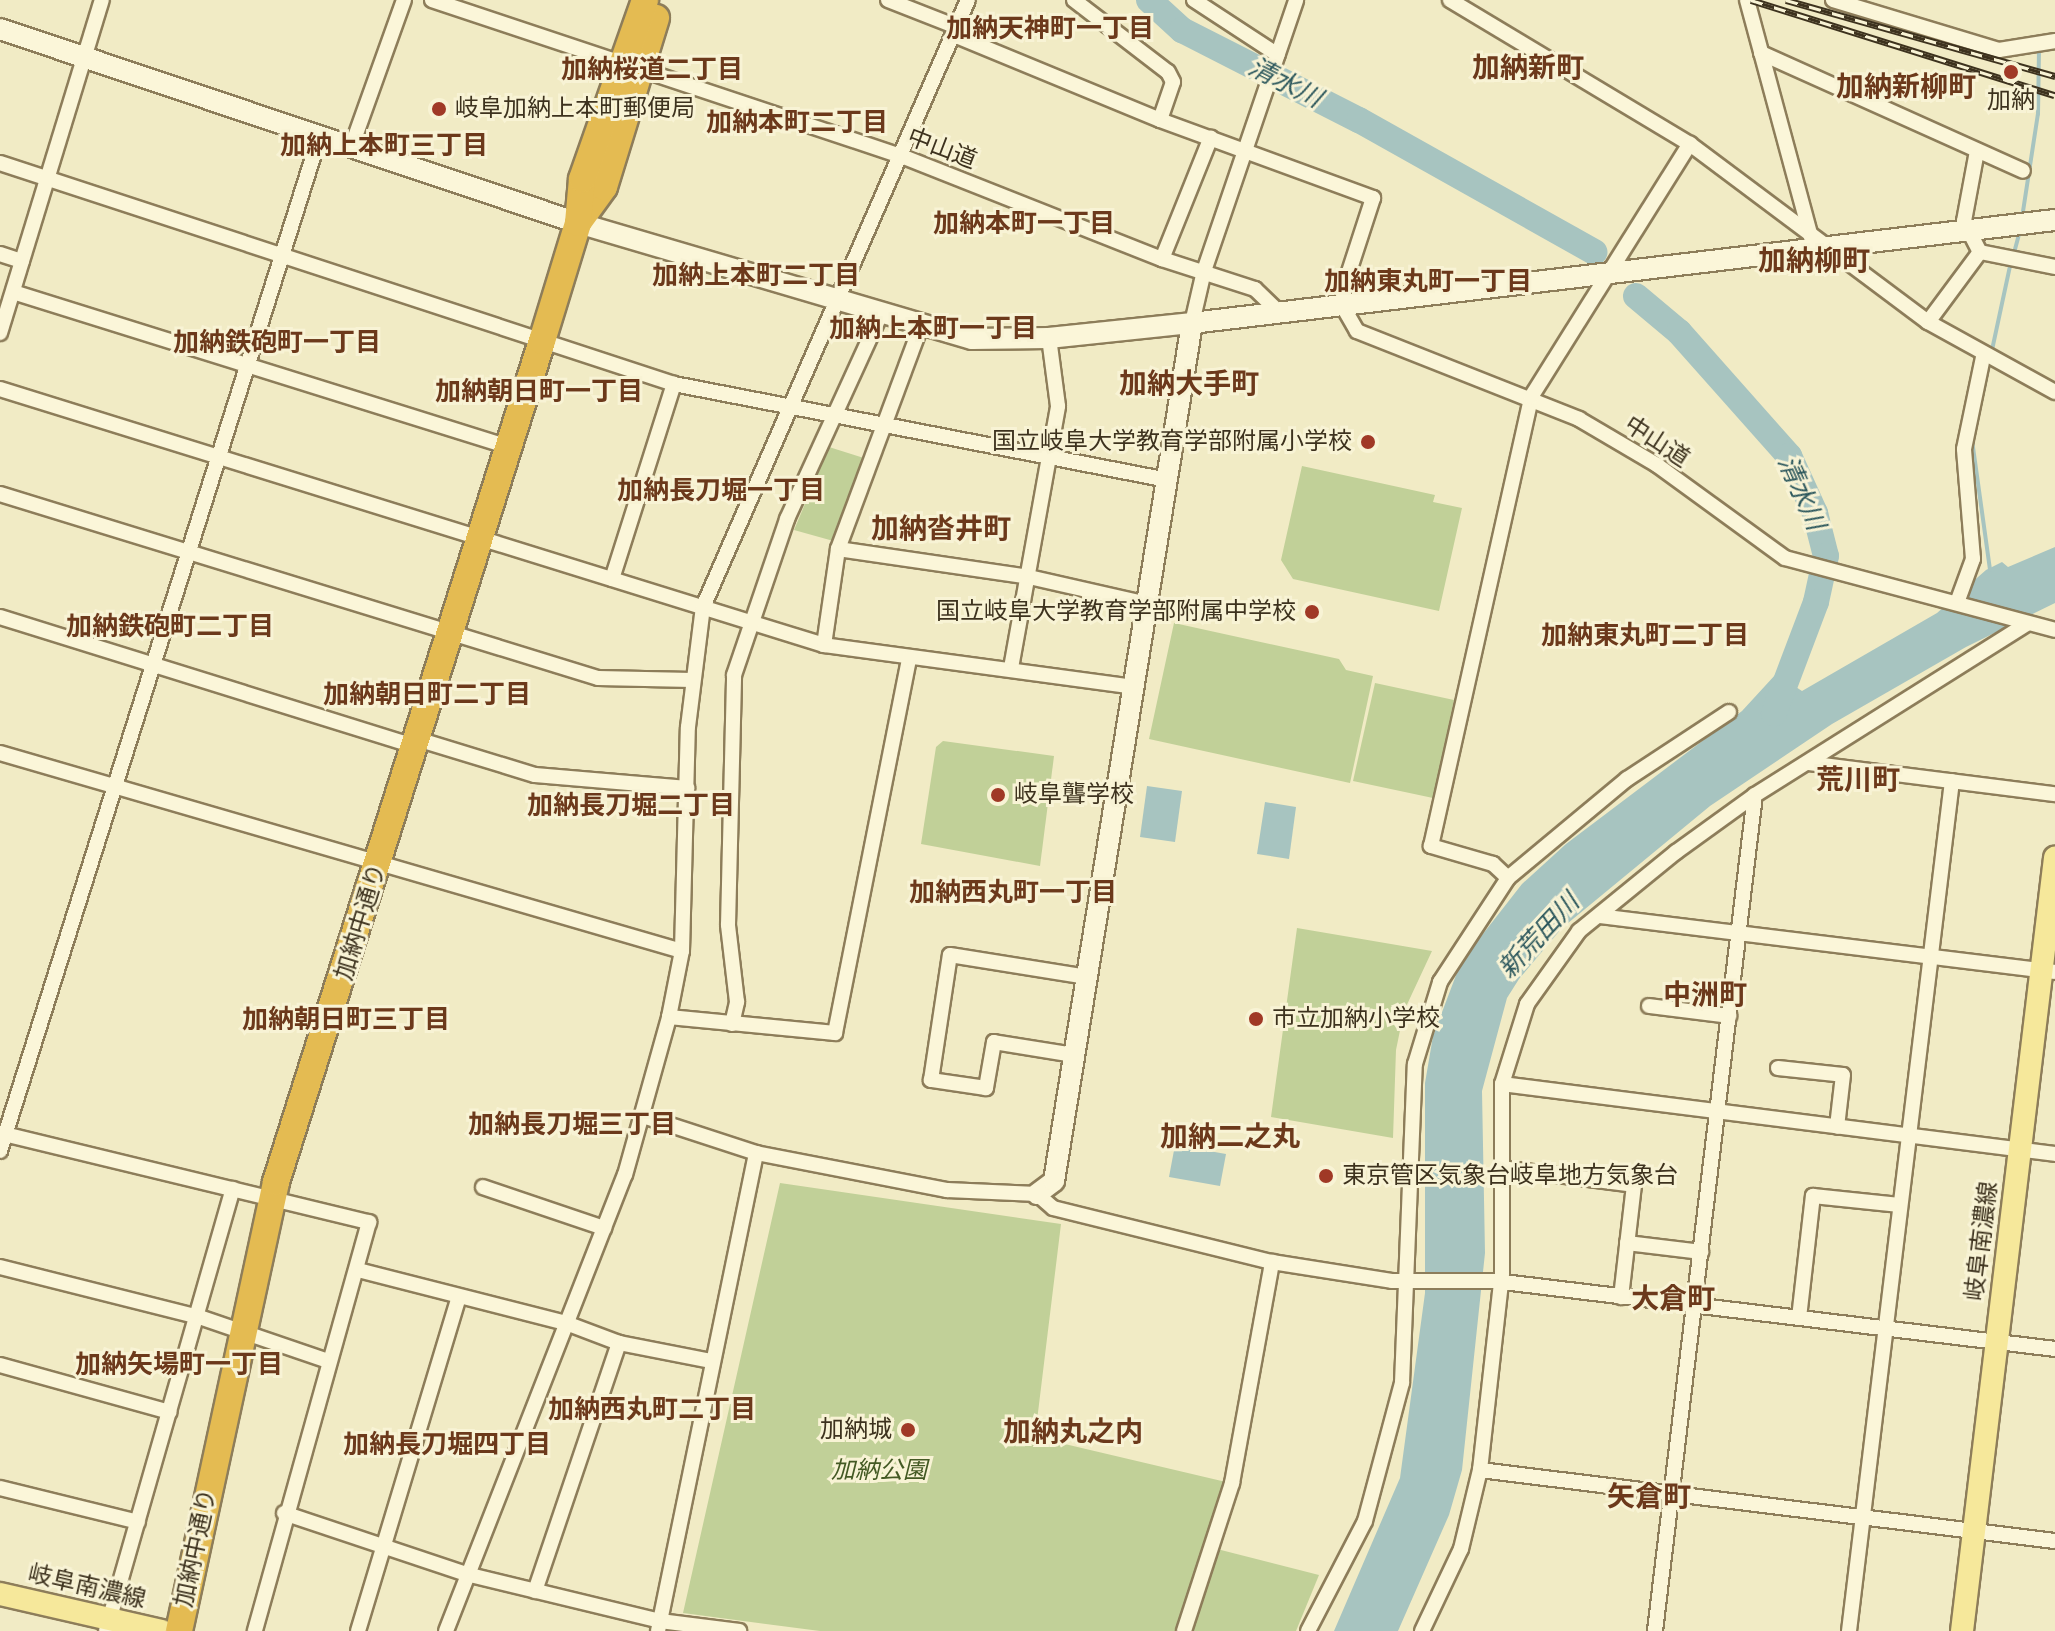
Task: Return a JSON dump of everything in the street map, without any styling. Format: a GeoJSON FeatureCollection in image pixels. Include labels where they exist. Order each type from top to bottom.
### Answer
{"type":"FeatureCollection","features":[{"type":"Feature","properties":{"kind":"highway","name":"加納中通り"},"geometry":{"type":"LineString","coordinates":[[179,1631],[272,1198],[578,223],[604,187],[645,0]]}},
{"type":"Feature","properties":{"kind":"highway","name":"加納中通り"},"geometry":{"type":"LineString","coordinates":[[633,63],[661,0]]}},
{"type":"Feature","properties":{"kind":"main road","name":"岐阜南濃線"},"geometry":{"type":"LineString","coordinates":[[1962,1631],[2019,1151],[2048,971],[2055,858]]}},
{"type":"Feature","properties":{"kind":"main road","name":"岐阜南濃線"},"geometry":{"type":"LineString","coordinates":[[0,1594],[108,1625],[162,1631]]}},
{"type":"Feature","properties":{"kind":"street"},"geometry":{"type":"LineString","coordinates":[[0,333],[46,181],[88,58],[102,0]]}},
{"type":"Feature","properties":{"kind":"street"},"geometry":{"type":"LineString","coordinates":[[351,148],[404,0]]}},
{"type":"Feature","properties":{"kind":"street","name":"中山道"},"geometry":{"type":"LineString","coordinates":[[432,0],[633,63],[899,155],[1162,259],[1255,289],[1280,313]]}},
{"type":"Feature","properties":{"kind":"street"},"geometry":{"type":"LineString","coordinates":[[888,0],[1160,120],[1373,198],[1342,305]]}},
{"type":"Feature","properties":{"kind":"street"},"geometry":{"type":"LineString","coordinates":[[446,1631],[604,1228],[643,1116],[669,1017],[682,951],[692,680],[703,607],[788,405],[968,0]]}},
{"type":"Feature","properties":{"kind":"street"},"geometry":{"type":"LineString","coordinates":[[1074,0],[1168,72],[1173,82],[1160,120]]}},
{"type":"Feature","properties":{"kind":"street"},"geometry":{"type":"LineString","coordinates":[[1194,0],[1276,61]]}},
{"type":"Feature","properties":{"kind":"street"},"geometry":{"type":"LineString","coordinates":[[1037,1194],[1054,1181],[1136,687],[1192,323],[1204,271],[1266,97],[1296,0]]}},
{"type":"Feature","properties":{"kind":"street"},"geometry":{"type":"LineString","coordinates":[[1450,0],[1690,144],[1928,322],[1989,360],[2055,392]]}},
{"type":"Feature","properties":{"kind":"street"},"geometry":{"type":"LineString","coordinates":[[1747,0],[1819,243]]}},
{"type":"Feature","properties":{"kind":"street"},"geometry":{"type":"LineString","coordinates":[[1833,0],[1999,50],[2055,41]]}},
{"type":"Feature","properties":{"kind":"street"},"geometry":{"type":"LineString","coordinates":[[0,29],[578,223],[972,339],[1049,338],[1192,323],[1608,274],[1819,243],[1974,232],[2055,220]]}},
{"type":"Feature","properties":{"kind":"street"},"geometry":{"type":"LineString","coordinates":[[1761,53],[2023,171]]}},
{"type":"Feature","properties":{"kind":"street"},"geometry":{"type":"LineString","coordinates":[[1162,259],[1211,137]]}},
{"type":"Feature","properties":{"kind":"street"},"geometry":{"type":"LineString","coordinates":[[0,1151],[2,1134],[319,138]]}},
{"type":"Feature","properties":{"kind":"street"},"geometry":{"type":"LineString","coordinates":[[1508,878],[1493,864],[1431,846],[1531,397],[1690,144]]}},
{"type":"Feature","properties":{"kind":"street"},"geometry":{"type":"LineString","coordinates":[[1977,151],[1964,221],[1974,232],[1980,252]]}},
{"type":"Feature","properties":{"kind":"street"},"geometry":{"type":"LineString","coordinates":[[0,163],[46,181],[674,384],[1168,480]]}},
{"type":"Feature","properties":{"kind":"street"},"geometry":{"type":"LineString","coordinates":[[1928,322],[1980,252]]}},
{"type":"Feature","properties":{"kind":"street"},"geometry":{"type":"LineString","coordinates":[[1980,252],[2055,267]]}},
{"type":"Feature","properties":{"kind":"street"},"geometry":{"type":"LineString","coordinates":[[0,254],[22,261]]}},
{"type":"Feature","properties":{"kind":"street"},"geometry":{"type":"LineString","coordinates":[[13,292],[509,447]]}},
{"type":"Feature","properties":{"kind":"street","name":"中山道"},"geometry":{"type":"LineString","coordinates":[[1342,305],[1357,331],[1531,397],[1657,465],[1762,545],[1815,566],[1958,600],[2027,624],[2055,630]]}},
{"type":"Feature","properties":{"kind":"street"},"geometry":{"type":"LineString","coordinates":[[732,1024],[737,1002],[728,925],[734,675],[750,622],[832,415],[881,314]]}},
{"type":"Feature","properties":{"kind":"street"},"geometry":{"type":"LineString","coordinates":[[824,645],[838,549],[921,326]]}},
{"type":"Feature","properties":{"kind":"street"},"geometry":{"type":"LineString","coordinates":[[1011,668],[1058,406],[1049,338]]}},
{"type":"Feature","properties":{"kind":"street"},"geometry":{"type":"LineString","coordinates":[[1958,600],[1973,559],[1964,449],[1989,360]]}},
{"type":"Feature","properties":{"kind":"street"},"geometry":{"type":"LineString","coordinates":[[612,579],[674,384]]}},
{"type":"Feature","properties":{"kind":"street"},"geometry":{"type":"LineString","coordinates":[[0,389],[824,645],[1136,687]]}},
{"type":"Feature","properties":{"kind":"street"},"geometry":{"type":"LineString","coordinates":[[0,494],[598,678],[692,680]]}},
{"type":"Feature","properties":{"kind":"street"},"geometry":{"type":"LineString","coordinates":[[838,549],[1029,577],[1148,604]]}},
{"type":"Feature","properties":{"kind":"street"},"geometry":{"type":"LineString","coordinates":[[0,617],[535,775],[687,788]]}},
{"type":"Feature","properties":{"kind":"street"},"geometry":{"type":"LineString","coordinates":[[1422,1631],[1461,1549],[1480,1470],[1498,1281],[1502,1084],[1527,1004],[1579,931],[1755,795],[2027,624]]}},
{"type":"Feature","properties":{"kind":"street"},"geometry":{"type":"LineString","coordinates":[[669,1017],[835,1033],[909,658]]}},
{"type":"Feature","properties":{"kind":"street"},"geometry":{"type":"LineString","coordinates":[[1308,1631],[1365,1521],[1402,1383],[1411,1282],[1415,1064],[1445,971],[1508,878],[1627,779],[1729,712]]}},
{"type":"Feature","properties":{"kind":"street"},"geometry":{"type":"LineString","coordinates":[[0,753],[378,866],[682,951]]}},
{"type":"Feature","properties":{"kind":"street"},"geometry":{"type":"LineString","coordinates":[[1808,763],[2055,794]]}},
{"type":"Feature","properties":{"kind":"street"},"geometry":{"type":"LineString","coordinates":[[1849,1631],[1952,781]]}},
{"type":"Feature","properties":{"kind":"street"},"geometry":{"type":"LineString","coordinates":[[1655,1631],[1755,795]]}},
{"type":"Feature","properties":{"kind":"street"},"geometry":{"type":"LineString","coordinates":[[1599,916],[2048,971]]}},
{"type":"Feature","properties":{"kind":"street"},"geometry":{"type":"LineString","coordinates":[[1074,1055],[994,1042],[986,1088],[931,1080],[950,955],[1087,977]]}},
{"type":"Feature","properties":{"kind":"street"},"geometry":{"type":"LineString","coordinates":[[1649,1006],[1729,1016]]}},
{"type":"Feature","properties":{"kind":"street"},"geometry":{"type":"LineString","coordinates":[[1778,1068],[1843,1075],[1837,1127]]}},
{"type":"Feature","properties":{"kind":"street"},"geometry":{"type":"LineString","coordinates":[[1502,1084],[2055,1154]]}},
{"type":"Feature","properties":{"kind":"street"},"geometry":{"type":"LineString","coordinates":[[643,1116],[756,1153],[947,1190],[1037,1194],[1053,1208],[1272,1262],[1411,1282],[1498,1281],[2055,1349]]}},
{"type":"Feature","properties":{"kind":"street"},"geometry":{"type":"LineString","coordinates":[[2,1134],[369,1222],[336,1351],[328,1361],[284,1513],[255,1631]]}},
{"type":"Feature","properties":{"kind":"street"},"geometry":{"type":"LineString","coordinates":[[659,1626],[756,1153]]}},
{"type":"Feature","properties":{"kind":"street"},"geometry":{"type":"LineString","coordinates":[[1502,1168],[1634,1185],[1621,1297]]}},
{"type":"Feature","properties":{"kind":"street"},"geometry":{"type":"LineString","coordinates":[[483,1187],[604,1228]]}},
{"type":"Feature","properties":{"kind":"street"},"geometry":{"type":"LineString","coordinates":[[108,1625],[199,1317],[233,1189]]}},
{"type":"Feature","properties":{"kind":"street"},"geometry":{"type":"LineString","coordinates":[[1799,1318],[1813,1196],[1900,1205]]}},
{"type":"Feature","properties":{"kind":"street"},"geometry":{"type":"LineString","coordinates":[[1627,1243],[1701,1252]]}},
{"type":"Feature","properties":{"kind":"street"},"geometry":{"type":"LineString","coordinates":[[1184,1631],[1232,1483],[1272,1262]]}},
{"type":"Feature","properties":{"kind":"street"},"geometry":{"type":"LineString","coordinates":[[0,1267],[199,1317],[328,1361]]}},
{"type":"Feature","properties":{"kind":"street"},"geometry":{"type":"LineString","coordinates":[[358,1270],[566,1323],[619,1343],[711,1361]]}},
{"type":"Feature","properties":{"kind":"street"},"geometry":{"type":"LineString","coordinates":[[358,1631],[459,1297]]}},
{"type":"Feature","properties":{"kind":"street"},"geometry":{"type":"LineString","coordinates":[[535,1591],[619,1343]]}},
{"type":"Feature","properties":{"kind":"street"},"geometry":{"type":"LineString","coordinates":[[0,1365],[170,1412]]}},
{"type":"Feature","properties":{"kind":"street"},"geometry":{"type":"LineString","coordinates":[[1480,1470],[2055,1541]]}},
{"type":"Feature","properties":{"kind":"street"},"geometry":{"type":"LineString","coordinates":[[0,1488],[138,1522]]}},
{"type":"Feature","properties":{"kind":"street"},"geometry":{"type":"LineString","coordinates":[[284,1513],[466,1574],[659,1626],[739,1631]]}},
{"type":"Feature","properties":{"kind":"green space"},"geometry":{"type":"Polygon","coordinates":[[[829,447],[867,459],[837,542],[794,530],[829,447]]]}},
{"type":"Feature","properties":{"kind":"green space"},"geometry":{"type":"Polygon","coordinates":[[[1302,466],[1435,495],[1433,502],[1462,508],[1439,611],[1293,579],[1281,560],[1302,466]]]}},
{"type":"Feature","properties":{"kind":"green space"},"geometry":{"type":"Polygon","coordinates":[[[1174,623],[1339,659],[1346,670],[1373,676],[1350,783],[1149,739],[1174,623]]]}},
{"type":"Feature","properties":{"kind":"green space"},"geometry":{"type":"Polygon","coordinates":[[[1375,683],[1454,700],[1433,798],[1353,781],[1375,683]]]}},
{"type":"Feature","properties":{"kind":"green space"},"geometry":{"type":"Polygon","coordinates":[[[943,741],[1054,756],[1040,866],[921,844],[936,747],[943,741]]]}},
{"type":"Feature","properties":{"kind":"green space"},"geometry":{"type":"Polygon","coordinates":[[[1297,928],[1432,951],[1404,1011],[1396,1050],[1393,1138],[1271,1117],[1297,928]]]}},
{"type":"Feature","properties":{"kind":"green space","name":"加納公園"},"geometry":{"type":"Polygon","coordinates":[[[780,1183],[1061,1224],[1035,1437],[1226,1482],[1197,1580],[1175,1631],[820,1631],[683,1613],[780,1183]]]}},
{"type":"Feature","properties":{"kind":"green space"},"geometry":{"type":"Polygon","coordinates":[[[1217,1549],[1319,1575],[1296,1631],[1192,1631],[1217,1549]]]}},
{"type":"Feature","properties":{"kind":"water","name":"新荒田川"},"geometry":{"type":"Polygon","coordinates":[[[2055,547],[2055,603],[1966,647],[1832,724],[1710,806],[1562,928],[1519,979],[1507,998],[1482,1091],[1485,1253],[1462,1470],[1449,1515],[1398,1631],[1334,1631],[1400,1478],[1425,1293],[1425,1083],[1433,1036],[1461,962],[1522,884],[1566,844],[1742,711],[1776,674],[1802,691],[1937,613],[1986,570],[2002,562],[2008,567],[2055,547]]]}},
{"type":"Feature","properties":{"kind":"water"},"geometry":{"type":"Polygon","coordinates":[[[1147,786],[1182,791],[1175,842],[1140,837],[1147,786]]]}},
{"type":"Feature","properties":{"kind":"water"},"geometry":{"type":"Polygon","coordinates":[[[1265,802],[1296,807],[1289,859],[1257,854],[1265,802]]]}},
{"type":"Feature","properties":{"kind":"water"},"geometry":{"type":"Polygon","coordinates":[[[1175,1145],[1226,1154],[1220,1186],[1169,1177],[1175,1145]]]}},
{"type":"Feature","properties":{"kind":"waterway","name":"清水川"},"geometry":{"type":"LineString","coordinates":[[1149,0],[1182,30],[1359,120],[1594,252]]}},
{"type":"Feature","properties":{"kind":"waterway"},"geometry":{"type":"LineString","coordinates":[[2022,218],[2038,114],[2039,48]]}},
{"type":"Feature","properties":{"kind":"waterway"},"geometry":{"type":"LineString","coordinates":[[2014,253],[2020,231]]}},
{"type":"Feature","properties":{"kind":"waterway"},"geometry":{"type":"LineString","coordinates":[[1977,420],[2011,261]]}},
{"type":"Feature","properties":{"kind":"waterway","name":"清水川"},"geometry":{"type":"LineString","coordinates":[[1636,296],[1679,332],[1789,456],[1815,513],[1826,556],[1816,602],[1774,713]]}},
{"type":"Feature","properties":{"kind":"waterway"},"geometry":{"type":"LineString","coordinates":[[1972,440],[1990,570]]}},
{"type":"Feature","properties":{"kind":"railway"},"geometry":{"type":"LineString","coordinates":[[1751,0],[2055,95]]}},
{"type":"Feature","properties":{"kind":"railway"},"geometry":{"type":"LineString","coordinates":[[1786,0],[2055,76]]}},
{"type":"Feature","properties":{"kind":"place","name":"加納"},"geometry":{"type":"Point","coordinates":[2011,72]}},
{"type":"Feature","properties":{"kind":"place","name":"岐阜加納上本町郵便局"},"geometry":{"type":"Point","coordinates":[439,109]}},
{"type":"Feature","properties":{"kind":"place","name":"国立岐阜大学教育学部附属小学校"},"geometry":{"type":"Point","coordinates":[1368,442]}},
{"type":"Feature","properties":{"kind":"place","name":"国立岐阜大学教育学部附属中学校"},"geometry":{"type":"Point","coordinates":[1312,612]}},
{"type":"Feature","properties":{"kind":"place","name":"岐阜聾学校"},"geometry":{"type":"Point","coordinates":[998,795]}},
{"type":"Feature","properties":{"kind":"place","name":"市立加納小学校"},"geometry":{"type":"Point","coordinates":[1256,1019]}},
{"type":"Feature","properties":{"kind":"place","name":"東京管区気象台岐阜地方気象台"},"geometry":{"type":"Point","coordinates":[1326,1176]}},
{"type":"Feature","properties":{"kind":"place","name":"加納城"},"geometry":{"type":"Point","coordinates":[908,1430]}},
{"type":"Feature","properties":{"kind":"district","name":"加納天神町一丁目"},"geometry":{"type":"Point","coordinates":[1050,29]}},
{"type":"Feature","properties":{"kind":"district","name":"加納新町"},"geometry":{"type":"Point","coordinates":[1528,68]}},
{"type":"Feature","properties":{"kind":"district","name":"加納桜道二丁目"},"geometry":{"type":"Point","coordinates":[652,70]}},
{"type":"Feature","properties":{"kind":"district","name":"加納新柳町"},"geometry":{"type":"Point","coordinates":[1906,87]}},
{"type":"Feature","properties":{"kind":"district","name":"加納本町二丁目"},"geometry":{"type":"Point","coordinates":[797,123]}},
{"type":"Feature","properties":{"kind":"district","name":"加納上本町三丁目"},"geometry":{"type":"Point","coordinates":[384,146]}},
{"type":"Feature","properties":{"kind":"district","name":"加納本町一丁目"},"geometry":{"type":"Point","coordinates":[1024,224]}},
{"type":"Feature","properties":{"kind":"district","name":"加納柳町"},"geometry":{"type":"Point","coordinates":[1814,261]}},
{"type":"Feature","properties":{"kind":"district","name":"加納上本町二丁目"},"geometry":{"type":"Point","coordinates":[756,276]}},
{"type":"Feature","properties":{"kind":"district","name":"加納東丸町一丁目"},"geometry":{"type":"Point","coordinates":[1428,282]}},
{"type":"Feature","properties":{"kind":"district","name":"加納上本町一丁目"},"geometry":{"type":"Point","coordinates":[933,329]}},
{"type":"Feature","properties":{"kind":"district","name":"加納鉄砲町一丁目"},"geometry":{"type":"Point","coordinates":[277,343]}},
{"type":"Feature","properties":{"kind":"district","name":"加納大手町"},"geometry":{"type":"Point","coordinates":[1189,384]}},
{"type":"Feature","properties":{"kind":"district","name":"加納朝日町一丁目"},"geometry":{"type":"Point","coordinates":[539,392]}},
{"type":"Feature","properties":{"kind":"district","name":"加納長刀堀一丁目"},"geometry":{"type":"Point","coordinates":[721,491]}},
{"type":"Feature","properties":{"kind":"district","name":"加納沓井町"},"geometry":{"type":"Point","coordinates":[941,529]}},
{"type":"Feature","properties":{"kind":"district","name":"加納鉄砲町二丁目"},"geometry":{"type":"Point","coordinates":[170,627]}},
{"type":"Feature","properties":{"kind":"district","name":"加納東丸町二丁目"},"geometry":{"type":"Point","coordinates":[1645,636]}},
{"type":"Feature","properties":{"kind":"district","name":"加納朝日町二丁目"},"geometry":{"type":"Point","coordinates":[427,695]}},
{"type":"Feature","properties":{"kind":"district","name":"荒川町"},"geometry":{"type":"Point","coordinates":[1858,780]}},
{"type":"Feature","properties":{"kind":"district","name":"加納長刀堀二丁目"},"geometry":{"type":"Point","coordinates":[631,806]}},
{"type":"Feature","properties":{"kind":"district","name":"加納西丸町一丁目"},"geometry":{"type":"Point","coordinates":[1013,893]}},
{"type":"Feature","properties":{"kind":"district","name":"中洲町"},"geometry":{"type":"Point","coordinates":[1705,995]}},
{"type":"Feature","properties":{"kind":"district","name":"加納朝日町三丁目"},"geometry":{"type":"Point","coordinates":[346,1020]}},
{"type":"Feature","properties":{"kind":"district","name":"加納長刀堀三丁目"},"geometry":{"type":"Point","coordinates":[572,1125]}},
{"type":"Feature","properties":{"kind":"district","name":"加納二之丸"},"geometry":{"type":"Point","coordinates":[1230,1137]}},
{"type":"Feature","properties":{"kind":"district","name":"大倉町"},"geometry":{"type":"Point","coordinates":[1673,1299]}},
{"type":"Feature","properties":{"kind":"district","name":"加納矢場町一丁目"},"geometry":{"type":"Point","coordinates":[179,1365]}},
{"type":"Feature","properties":{"kind":"district","name":"加納西丸町二丁目"},"geometry":{"type":"Point","coordinates":[652,1410]}},
{"type":"Feature","properties":{"kind":"district","name":"加納丸之内"},"geometry":{"type":"Point","coordinates":[1073,1432]}},
{"type":"Feature","properties":{"kind":"district","name":"加納長刀堀四丁目"},"geometry":{"type":"Point","coordinates":[447,1445]}},
{"type":"Feature","properties":{"kind":"district","name":"矢倉町"},"geometry":{"type":"Point","coordinates":[1649,1497]}}]}
